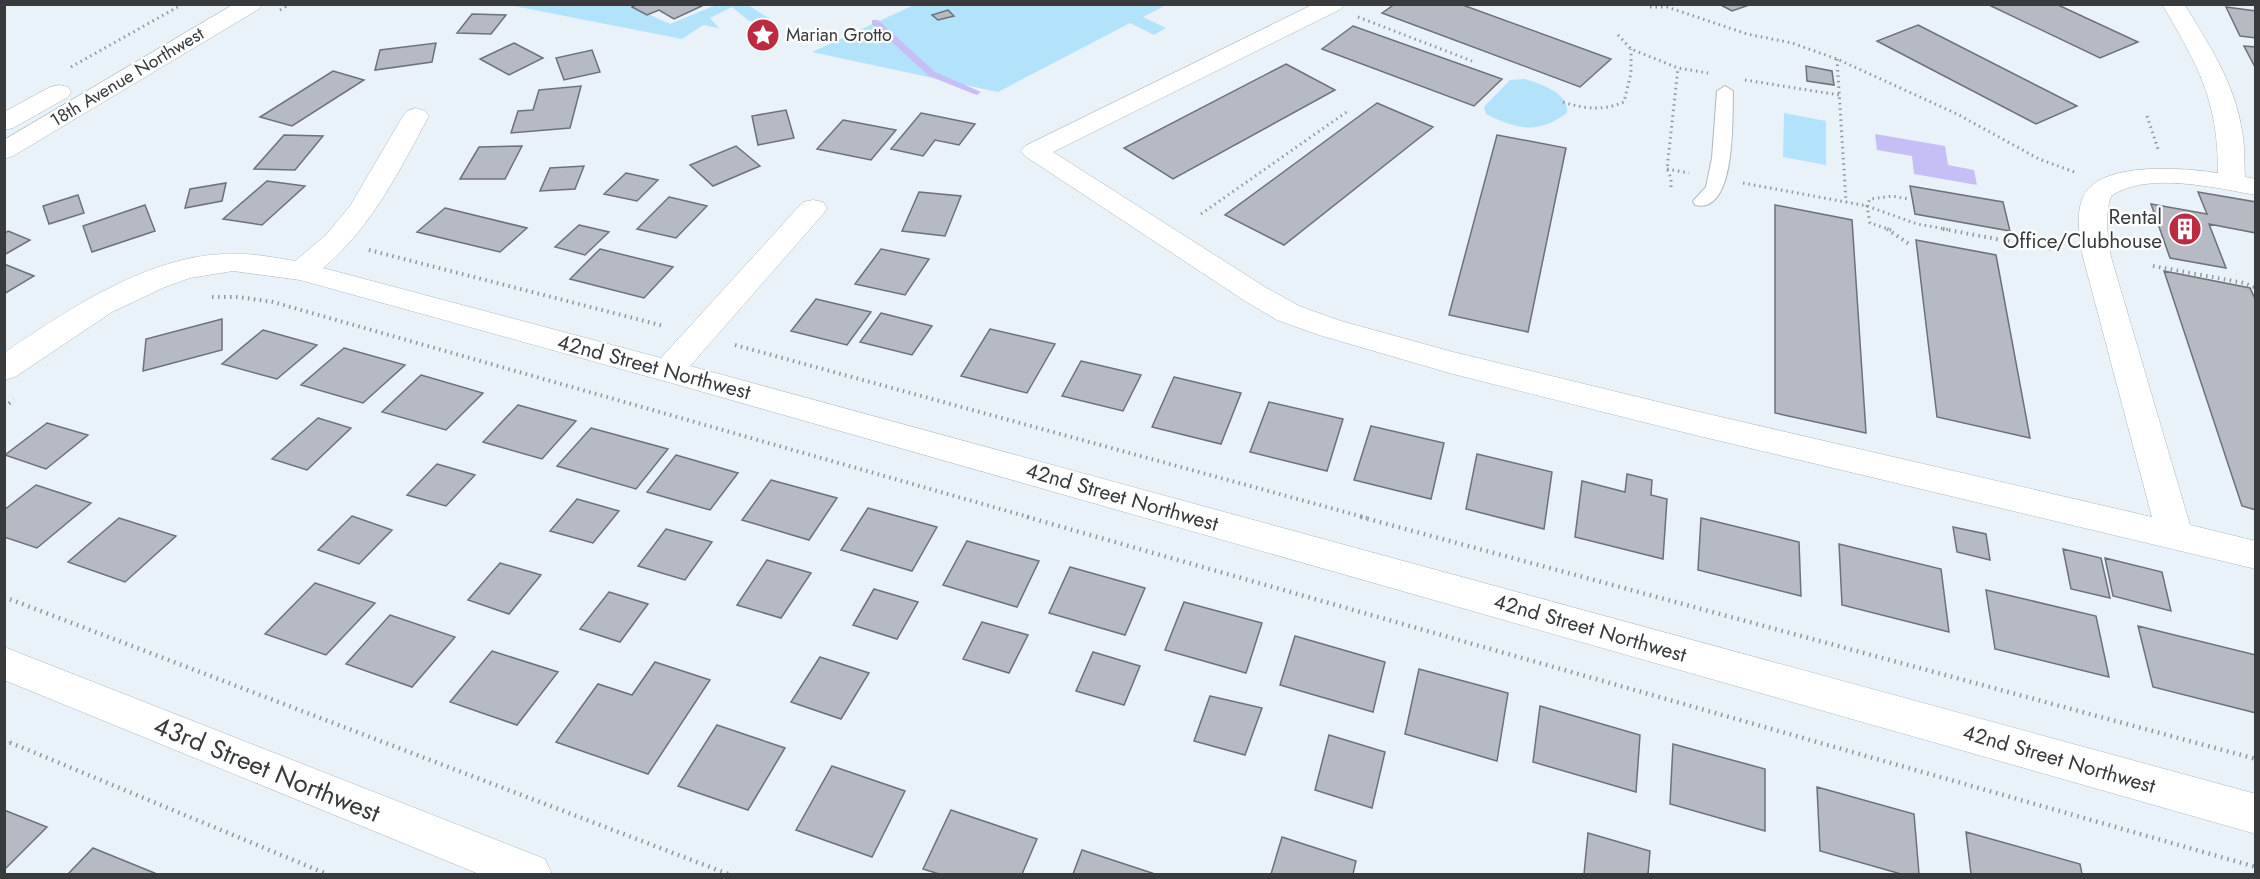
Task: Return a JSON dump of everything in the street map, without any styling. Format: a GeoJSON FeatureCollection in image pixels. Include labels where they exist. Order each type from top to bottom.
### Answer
{"type":"FeatureCollection","features":[{"type":"Feature","properties":{"kind":"street","name":"18th Avenue Northwest"},"geometry":{"type":"LineString","coordinates":[[4,123],[212,4]]}},
{"type":"Feature","properties":{"kind":"street","name":"18th Avenue Northwest"},"geometry":{"type":"LineString","coordinates":[[4,151],[251,4]]}},
{"type":"Feature","properties":{"kind":"street"},"geometry":{"type":"LineString","coordinates":[[2173,4],[2196,41],[2222,96],[2244,185],[2176,175],[2143,177],[2104,188],[2097,195],[2094,207],[2093,236],[2175,536]]}},
{"type":"Feature","properties":{"kind":"street"},"geometry":{"type":"LineString","coordinates":[[1344,10],[1034,151],[1255,294],[1288,313],[1330,328],[1453,363],[1691,422],[2256,555]]}},
{"type":"Feature","properties":{"kind":"street"},"geometry":{"type":"LineString","coordinates":[[300,271],[335,242],[374,192],[416,116]]}},
{"type":"Feature","properties":{"kind":"street"},"geometry":{"type":"LineString","coordinates":[[668,371],[813,208]]}},
{"type":"Feature","properties":{"kind":"street","name":"42nd Street Northwest"},"geometry":{"type":"LineString","coordinates":[[14,381],[45,341],[98,308],[153,281],[211,264],[258,263],[300,271],[668,371],[2256,814]]}},
{"type":"Feature","properties":{"kind":"street","name":"43rd Street Northwest"},"geometry":{"type":"LineString","coordinates":[[9,672],[530,874]]}},
{"type":"Feature","properties":{"kind":"lane"},"geometry":{"type":"LineString","coordinates":[[1702,201],[1715,189],[1730,85]]}},
{"type":"Feature","properties":{"kind":"path"},"geometry":{"type":"LineString","coordinates":[[64,71],[183,4]]}},
{"type":"Feature","properties":{"kind":"path"},"geometry":{"type":"LineString","coordinates":[[1650,7],[1667,7],[1747,34],[1792,43],[1837,59],[1957,114],[1996,138],[2039,159],[2082,176]]}},
{"type":"Feature","properties":{"kind":"path"},"geometry":{"type":"LineString","coordinates":[[1344,10],[1472,61]]}},
{"type":"Feature","properties":{"kind":"path"},"geometry":{"type":"LineString","coordinates":[[1617,35],[1631,49],[1678,68],[1713,74]]}},
{"type":"Feature","properties":{"kind":"path"},"geometry":{"type":"LineString","coordinates":[[1563,102],[1592,108],[1614,107],[1624,102],[1630,82],[1631,49]]}},
{"type":"Feature","properties":{"kind":"path"},"geometry":{"type":"LineString","coordinates":[[1837,59],[1846,202]]}},
{"type":"Feature","properties":{"kind":"path"},"geometry":{"type":"LineString","coordinates":[[1671,187],[1671,178],[1667,169],[1678,68]]}},
{"type":"Feature","properties":{"kind":"path"},"geometry":{"type":"LineString","coordinates":[[1730,85],[1839,95]]}},
{"type":"Feature","properties":{"kind":"path"},"geometry":{"type":"LineString","coordinates":[[1201,214],[1348,111]]}},
{"type":"Feature","properties":{"kind":"path"},"geometry":{"type":"LineString","coordinates":[[2147,116],[2159,153]]}},
{"type":"Feature","properties":{"kind":"path"},"geometry":{"type":"LineString","coordinates":[[1667,169],[1867,206],[1917,224],[2050,249]]}},
{"type":"Feature","properties":{"kind":"path"},"geometry":{"type":"LineString","coordinates":[[1909,199],[1879,196],[1870,199],[1867,206],[1870,223],[1893,231],[1909,244]]}},
{"type":"Feature","properties":{"kind":"path"},"geometry":{"type":"LineString","coordinates":[[335,242],[700,335],[1272,493],[2256,759]]}},
{"type":"Feature","properties":{"kind":"path"},"geometry":{"type":"LineString","coordinates":[[2153,266],[2244,283],[2256,288]]}},
{"type":"Feature","properties":{"kind":"path"},"geometry":{"type":"LineString","coordinates":[[207,297],[239,297],[284,305],[2256,867]]}},
{"type":"Feature","properties":{"kind":"path"},"geometry":{"type":"LineString","coordinates":[[4,407],[14,381]]}},
{"type":"Feature","properties":{"kind":"path"},"geometry":{"type":"LineString","coordinates":[[4,597],[728,874]]}},
{"type":"Feature","properties":{"kind":"path"},"geometry":{"type":"LineString","coordinates":[[4,747],[7,742],[327,874]]}},
{"type":"Feature","properties":{"kind":"shaded area"},"geometry":{"type":"Polygon","coordinates":[[[509,5],[638,5],[633,7],[670,24],[716,5],[748,5],[773,21],[749,21],[732,7],[710,18],[719,28],[703,25],[682,39],[509,5]]]}},
{"type":"Feature","properties":{"kind":"shaded area"},"geometry":{"type":"Polygon","coordinates":[[[914,5],[1166,5],[1143,17],[1166,28],[1154,35],[1130,23],[998,92],[812,52],[914,5]]]}},
{"type":"Feature","properties":{"kind":"shaded area"},"geometry":{"type":"Polygon","coordinates":[[[1525,79],[1553,90],[1564,100],[1567,113],[1557,120],[1537,127],[1508,124],[1486,114],[1484,107],[1510,80],[1525,79]]]}},
{"type":"Feature","properties":{"kind":"shaded area"},"geometry":{"type":"Polygon","coordinates":[[[1784,113],[1826,121],[1826,165],[1783,157],[1784,113]]]}},
{"type":"Feature","properties":{"kind":"shaded area"},"geometry":{"type":"Polygon","coordinates":[[[1875,134],[1945,146],[1948,165],[1974,170],[1977,185],[1914,174],[1912,156],[1877,150],[1875,134]]]}},
{"type":"Feature","properties":{"kind":"building"},"geometry":{"type":"Polygon","coordinates":[[[638,4],[706,4],[674,19],[659,10],[647,15],[632,7],[638,4]]]}},
{"type":"Feature","properties":{"kind":"building"},"geometry":{"type":"Polygon","coordinates":[[[1395,4],[1460,4],[1611,59],[1580,87],[1382,13],[1395,4]]]}},
{"type":"Feature","properties":{"kind":"building"},"geometry":{"type":"Polygon","coordinates":[[[1719,4],[1752,4],[1732,11],[1719,4]]]}},
{"type":"Feature","properties":{"kind":"building"},"geometry":{"type":"Polygon","coordinates":[[[1987,4],[2056,4],[2138,42],[2100,58],[1987,4]]]}},
{"type":"Feature","properties":{"kind":"building"},"geometry":{"type":"Polygon","coordinates":[[[2226,7],[2256,11],[2256,38],[2240,36],[2226,7]]]}},
{"type":"Feature","properties":{"kind":"building"},"geometry":{"type":"Polygon","coordinates":[[[948,10],[954,16],[938,20],[932,15],[948,10]]]}},
{"type":"Feature","properties":{"kind":"building"},"geometry":{"type":"Polygon","coordinates":[[[472,14],[506,15],[491,34],[457,33],[472,14]]]}},
{"type":"Feature","properties":{"kind":"building"},"geometry":{"type":"Polygon","coordinates":[[[1918,25],[2077,106],[2036,124],[1877,41],[1918,25]]]}},
{"type":"Feature","properties":{"kind":"building"},"geometry":{"type":"Polygon","coordinates":[[[1353,26],[1502,79],[1474,106],[1322,49],[1353,26]]]}},
{"type":"Feature","properties":{"kind":"building"},"geometry":{"type":"Polygon","coordinates":[[[436,43],[432,62],[375,70],[380,50],[436,43]]]}},
{"type":"Feature","properties":{"kind":"building"},"geometry":{"type":"Polygon","coordinates":[[[514,43],[543,58],[509,75],[480,59],[514,43]]]}},
{"type":"Feature","properties":{"kind":"building"},"geometry":{"type":"Polygon","coordinates":[[[2244,46],[2256,47],[2256,69],[2244,46]]]}},
{"type":"Feature","properties":{"kind":"building"},"geometry":{"type":"Polygon","coordinates":[[[592,50],[600,72],[564,80],[556,58],[592,50]]]}},
{"type":"Feature","properties":{"kind":"building"},"geometry":{"type":"Polygon","coordinates":[[[1286,64],[1335,90],[1173,179],[1124,148],[1286,64]]]}},
{"type":"Feature","properties":{"kind":"building"},"geometry":{"type":"Polygon","coordinates":[[[1806,66],[1832,71],[1834,85],[1807,81],[1806,66]]]}},
{"type":"Feature","properties":{"kind":"building"},"geometry":{"type":"Polygon","coordinates":[[[333,71],[364,80],[292,126],[260,117],[333,71]]]}},
{"type":"Feature","properties":{"kind":"building"},"geometry":{"type":"Polygon","coordinates":[[[581,86],[570,128],[511,133],[518,111],[533,110],[539,90],[581,86]]]}},
{"type":"Feature","properties":{"kind":"building"},"geometry":{"type":"Polygon","coordinates":[[[1377,103],[1433,127],[1284,245],[1225,215],[1377,103]]]}},
{"type":"Feature","properties":{"kind":"building"},"geometry":{"type":"Polygon","coordinates":[[[786,110],[794,138],[758,145],[752,116],[786,110]]]}},
{"type":"Feature","properties":{"kind":"building"},"geometry":{"type":"Polygon","coordinates":[[[921,113],[975,124],[959,145],[935,140],[923,156],[891,149],[921,113]]]}},
{"type":"Feature","properties":{"kind":"building"},"geometry":{"type":"Polygon","coordinates":[[[843,120],[896,130],[871,160],[817,149],[843,120]]]}},
{"type":"Feature","properties":{"kind":"building"},"geometry":{"type":"Polygon","coordinates":[[[284,135],[323,136],[295,170],[254,169],[284,135]]]}},
{"type":"Feature","properties":{"kind":"building"},"geometry":{"type":"Polygon","coordinates":[[[1497,135],[1566,148],[1528,332],[1449,315],[1497,135]]]}},
{"type":"Feature","properties":{"kind":"building"},"geometry":{"type":"Polygon","coordinates":[[[522,146],[505,179],[460,179],[479,147],[522,146]]]}},
{"type":"Feature","properties":{"kind":"building"},"geometry":{"type":"Polygon","coordinates":[[[736,146],[760,166],[713,186],[690,165],[736,146]]]}},
{"type":"Feature","properties":{"kind":"building"},"geometry":{"type":"Polygon","coordinates":[[[584,166],[575,189],[540,191],[550,168],[584,166]]]}},
{"type":"Feature","properties":{"kind":"building"},"geometry":{"type":"Polygon","coordinates":[[[626,173],[658,180],[637,201],[604,194],[626,173]]]}},
{"type":"Feature","properties":{"kind":"building"},"geometry":{"type":"Polygon","coordinates":[[[267,181],[305,186],[262,225],[223,219],[267,181]]]}},
{"type":"Feature","properties":{"kind":"building"},"geometry":{"type":"Polygon","coordinates":[[[226,183],[222,201],[185,208],[190,189],[226,183]]]}},
{"type":"Feature","properties":{"kind":"building"},"geometry":{"type":"Polygon","coordinates":[[[1910,186],[2003,202],[2010,231],[1915,214],[1910,186]]]}},
{"type":"Feature","properties":{"kind":"building"},"geometry":{"type":"Polygon","coordinates":[[[919,192],[961,196],[945,236],[902,231],[919,192]]]}},
{"type":"Feature","properties":{"kind":"building","name":"Rental Office/Clubhouse"},"geometry":{"type":"Polygon","coordinates":[[[2198,192],[2256,202],[2256,233],[2209,224],[2226,268],[2170,258],[2151,204],[2207,214],[2198,192]]]}},
{"type":"Feature","properties":{"kind":"building"},"geometry":{"type":"Polygon","coordinates":[[[78,195],[84,213],[49,224],[43,206],[78,195]]]}},
{"type":"Feature","properties":{"kind":"building"},"geometry":{"type":"Polygon","coordinates":[[[669,197],[707,206],[676,238],[637,229],[669,197]]]}},
{"type":"Feature","properties":{"kind":"building"},"geometry":{"type":"Polygon","coordinates":[[[145,205],[155,231],[92,252],[83,226],[145,205]]]}},
{"type":"Feature","properties":{"kind":"building"},"geometry":{"type":"Polygon","coordinates":[[[1775,205],[1852,220],[1866,433],[1775,413],[1775,205]]]}},
{"type":"Feature","properties":{"kind":"building"},"geometry":{"type":"Polygon","coordinates":[[[445,208],[527,228],[500,252],[417,232],[445,208]]]}},
{"type":"Feature","properties":{"kind":"building"},"geometry":{"type":"Polygon","coordinates":[[[579,225],[609,232],[585,255],[555,247],[579,225]]]}},
{"type":"Feature","properties":{"kind":"building"},"geometry":{"type":"Polygon","coordinates":[[[8,231],[30,240],[4,255],[4,234],[8,231]]]}},
{"type":"Feature","properties":{"kind":"building"},"geometry":{"type":"Polygon","coordinates":[[[1916,240],[1996,255],[2030,438],[1937,417],[1916,240]]]}},
{"type":"Feature","properties":{"kind":"building"},"geometry":{"type":"Polygon","coordinates":[[[600,249],[673,267],[644,298],[570,279],[600,249]]]}},
{"type":"Feature","properties":{"kind":"building"},"geometry":{"type":"Polygon","coordinates":[[[881,249],[929,259],[905,295],[855,284],[881,249]]]}},
{"type":"Feature","properties":{"kind":"building"},"geometry":{"type":"Polygon","coordinates":[[[4,264],[34,276],[4,294],[4,264]]]}},
{"type":"Feature","properties":{"kind":"building"},"geometry":{"type":"Polygon","coordinates":[[[2164,271],[2250,288],[2256,301],[2256,510],[2242,506],[2164,271]]]}},
{"type":"Feature","properties":{"kind":"building"},"geometry":{"type":"Polygon","coordinates":[[[816,299],[871,312],[847,345],[791,331],[816,299]]]}},
{"type":"Feature","properties":{"kind":"building"},"geometry":{"type":"Polygon","coordinates":[[[881,313],[932,326],[912,355],[860,342],[881,313]]]}},
{"type":"Feature","properties":{"kind":"building"},"geometry":{"type":"Polygon","coordinates":[[[222,319],[222,350],[143,371],[146,339],[222,319]]]}},
{"type":"Feature","properties":{"kind":"building"},"geometry":{"type":"Polygon","coordinates":[[[990,329],[1055,344],[1027,393],[961,376],[990,329]]]}},
{"type":"Feature","properties":{"kind":"building"},"geometry":{"type":"Polygon","coordinates":[[[263,330],[317,345],[277,379],[222,364],[263,330]]]}},
{"type":"Feature","properties":{"kind":"building"},"geometry":{"type":"Polygon","coordinates":[[[344,348],[405,365],[363,403],[301,385],[344,348]]]}},
{"type":"Feature","properties":{"kind":"building"},"geometry":{"type":"Polygon","coordinates":[[[1081,361],[1141,375],[1123,411],[1062,396],[1081,361]]]}},
{"type":"Feature","properties":{"kind":"building"},"geometry":{"type":"Polygon","coordinates":[[[421,375],[483,393],[446,430],[382,412],[421,375]]]}},
{"type":"Feature","properties":{"kind":"building"},"geometry":{"type":"Polygon","coordinates":[[[1174,377],[1241,393],[1221,444],[1152,427],[1174,377]]]}},
{"type":"Feature","properties":{"kind":"building"},"geometry":{"type":"Polygon","coordinates":[[[1269,402],[1343,419],[1327,471],[1250,452],[1269,402]]]}},
{"type":"Feature","properties":{"kind":"building"},"geometry":{"type":"Polygon","coordinates":[[[518,405],[576,421],[542,459],[483,442],[518,405]]]}},
{"type":"Feature","properties":{"kind":"building"},"geometry":{"type":"Polygon","coordinates":[[[318,418],[351,428],[307,470],[272,459],[318,418]]]}},
{"type":"Feature","properties":{"kind":"building"},"geometry":{"type":"Polygon","coordinates":[[[47,423],[88,435],[46,469],[5,455],[47,423]]]}},
{"type":"Feature","properties":{"kind":"building"},"geometry":{"type":"Polygon","coordinates":[[[1371,426],[1444,443],[1431,499],[1354,480],[1371,426]]]}},
{"type":"Feature","properties":{"kind":"building"},"geometry":{"type":"Polygon","coordinates":[[[591,428],[668,449],[636,489],[557,466],[591,428]]]}},
{"type":"Feature","properties":{"kind":"building"},"geometry":{"type":"Polygon","coordinates":[[[1477,454],[1552,472],[1544,529],[1466,509],[1477,454]]]}},
{"type":"Feature","properties":{"kind":"building"},"geometry":{"type":"Polygon","coordinates":[[[676,455],[738,473],[710,510],[647,492],[676,455]]]}},
{"type":"Feature","properties":{"kind":"building"},"geometry":{"type":"Polygon","coordinates":[[[437,464],[475,475],[446,506],[407,495],[437,464]]]}},
{"type":"Feature","properties":{"kind":"building"},"geometry":{"type":"Polygon","coordinates":[[[1627,474],[1652,480],[1651,495],[1667,499],[1663,559],[1575,537],[1582,481],[1625,492],[1627,474]]]}},
{"type":"Feature","properties":{"kind":"building"},"geometry":{"type":"Polygon","coordinates":[[[771,480],[837,498],[809,540],[742,520],[771,480]]]}},
{"type":"Feature","properties":{"kind":"building"},"geometry":{"type":"Polygon","coordinates":[[[36,485],[91,503],[37,548],[4,537],[4,510],[36,485]]]}},
{"type":"Feature","properties":{"kind":"building"},"geometry":{"type":"Polygon","coordinates":[[[577,499],[619,511],[593,543],[550,531],[577,499]]]}},
{"type":"Feature","properties":{"kind":"building"},"geometry":{"type":"Polygon","coordinates":[[[868,508],[937,527],[912,571],[841,550],[868,508]]]}},
{"type":"Feature","properties":{"kind":"building"},"geometry":{"type":"Polygon","coordinates":[[[352,516],[392,530],[359,564],[318,550],[352,516]]]}},
{"type":"Feature","properties":{"kind":"building"},"geometry":{"type":"Polygon","coordinates":[[[119,518],[176,536],[125,582],[68,562],[119,518]]]}},
{"type":"Feature","properties":{"kind":"building"},"geometry":{"type":"Polygon","coordinates":[[[1701,518],[1799,542],[1801,596],[1698,570],[1701,518]]]}},
{"type":"Feature","properties":{"kind":"building"},"geometry":{"type":"Polygon","coordinates":[[[1953,527],[1986,534],[1990,560],[1957,552],[1953,527]]]}},
{"type":"Feature","properties":{"kind":"building"},"geometry":{"type":"Polygon","coordinates":[[[666,529],[712,542],[685,580],[638,566],[666,529]]]}},
{"type":"Feature","properties":{"kind":"building"},"geometry":{"type":"Polygon","coordinates":[[[967,541],[1039,561],[1017,607],[943,585],[967,541]]]}},
{"type":"Feature","properties":{"kind":"building"},"geometry":{"type":"Polygon","coordinates":[[[1839,544],[1941,569],[1949,632],[1842,605],[1839,544]]]}},
{"type":"Feature","properties":{"kind":"building"},"geometry":{"type":"Polygon","coordinates":[[[2063,549],[2101,558],[2110,598],[2071,589],[2063,549]]]}},
{"type":"Feature","properties":{"kind":"building"},"geometry":{"type":"Polygon","coordinates":[[[2105,558],[2162,572],[2171,611],[2113,596],[2105,558]]]}},
{"type":"Feature","properties":{"kind":"building"},"geometry":{"type":"Polygon","coordinates":[[[767,560],[811,573],[781,618],[737,605],[767,560]]]}},
{"type":"Feature","properties":{"kind":"building"},"geometry":{"type":"Polygon","coordinates":[[[500,563],[541,575],[509,614],[468,600],[500,563]]]}},
{"type":"Feature","properties":{"kind":"building"},"geometry":{"type":"Polygon","coordinates":[[[1070,567],[1145,588],[1125,635],[1049,613],[1070,567]]]}},
{"type":"Feature","properties":{"kind":"building"},"geometry":{"type":"Polygon","coordinates":[[[315,583],[375,603],[326,655],[265,634],[315,583]]]}},
{"type":"Feature","properties":{"kind":"building"},"geometry":{"type":"Polygon","coordinates":[[[874,589],[918,602],[897,639],[853,625],[874,589]]]}},
{"type":"Feature","properties":{"kind":"building"},"geometry":{"type":"Polygon","coordinates":[[[1986,590],[2096,616],[2109,677],[1995,649],[1986,590]]]}},
{"type":"Feature","properties":{"kind":"building"},"geometry":{"type":"Polygon","coordinates":[[[609,592],[648,604],[620,642],[580,629],[609,592]]]}},
{"type":"Feature","properties":{"kind":"building"},"geometry":{"type":"Polygon","coordinates":[[[1184,602],[1262,623],[1246,673],[1165,650],[1184,602]]]}},
{"type":"Feature","properties":{"kind":"building"},"geometry":{"type":"Polygon","coordinates":[[[390,615],[455,637],[412,687],[346,664],[390,615]]]}},
{"type":"Feature","properties":{"kind":"building"},"geometry":{"type":"Polygon","coordinates":[[[982,622],[1028,635],[1009,673],[963,659],[982,622]]]}},
{"type":"Feature","properties":{"kind":"building"},"geometry":{"type":"Polygon","coordinates":[[[2138,626],[2256,655],[2256,713],[2153,687],[2138,626]]]}},
{"type":"Feature","properties":{"kind":"building"},"geometry":{"type":"Polygon","coordinates":[[[1295,636],[1385,662],[1373,712],[1280,685],[1295,636]]]}},
{"type":"Feature","properties":{"kind":"building"},"geometry":{"type":"Polygon","coordinates":[[[492,651],[558,672],[517,725],[450,702],[492,651]]]}},
{"type":"Feature","properties":{"kind":"building"},"geometry":{"type":"Polygon","coordinates":[[[1093,652],[1140,666],[1124,705],[1076,691],[1093,652]]]}},
{"type":"Feature","properties":{"kind":"building"},"geometry":{"type":"Polygon","coordinates":[[[820,657],[869,673],[841,719],[791,702],[820,657]]]}},
{"type":"Feature","properties":{"kind":"building"},"geometry":{"type":"Polygon","coordinates":[[[655,662],[710,680],[648,774],[556,742],[598,684],[632,695],[655,662]]]}},
{"type":"Feature","properties":{"kind":"building"},"geometry":{"type":"Polygon","coordinates":[[[1419,669],[1508,693],[1497,761],[1405,734],[1419,669]]]}},
{"type":"Feature","properties":{"kind":"building"},"geometry":{"type":"Polygon","coordinates":[[[1210,696],[1262,708],[1245,755],[1194,741],[1210,696]]]}},
{"type":"Feature","properties":{"kind":"building"},"geometry":{"type":"Polygon","coordinates":[[[1540,706],[1640,735],[1636,792],[1533,762],[1540,706]]]}},
{"type":"Feature","properties":{"kind":"building"},"geometry":{"type":"Polygon","coordinates":[[[717,725],[785,748],[748,810],[678,786],[717,725]]]}},
{"type":"Feature","properties":{"kind":"building"},"geometry":{"type":"Polygon","coordinates":[[[1329,735],[1385,752],[1372,808],[1315,790],[1329,735]]]}},
{"type":"Feature","properties":{"kind":"building"},"geometry":{"type":"Polygon","coordinates":[[[1673,744],[1765,769],[1765,831],[1670,804],[1673,744]]]}},
{"type":"Feature","properties":{"kind":"building"},"geometry":{"type":"Polygon","coordinates":[[[832,766],[905,791],[872,857],[796,830],[832,766]]]}},
{"type":"Feature","properties":{"kind":"building"},"geometry":{"type":"Polygon","coordinates":[[[1817,787],[1914,814],[1919,874],[1901,874],[1820,851],[1817,787]]]}},
{"type":"Feature","properties":{"kind":"building"},"geometry":{"type":"Polygon","coordinates":[[[4,810],[47,827],[4,870],[4,810]]]}},
{"type":"Feature","properties":{"kind":"building"},"geometry":{"type":"Polygon","coordinates":[[[951,810],[1037,839],[1022,874],[939,874],[923,869],[951,810]]]}},
{"type":"Feature","properties":{"kind":"building"},"geometry":{"type":"Polygon","coordinates":[[[1966,832],[2080,864],[2082,874],[1971,874],[1966,832]]]}},
{"type":"Feature","properties":{"kind":"building"},"geometry":{"type":"Polygon","coordinates":[[[1588,833],[1650,851],[1648,874],[1584,874],[1588,833]]]}},
{"type":"Feature","properties":{"kind":"building"},"geometry":{"type":"Polygon","coordinates":[[[1282,837],[1356,861],[1353,874],[1271,874],[1282,837]]]}},
{"type":"Feature","properties":{"kind":"building"},"geometry":{"type":"Polygon","coordinates":[[[93,848],[157,874],[68,874],[93,848]]]}},
{"type":"Feature","properties":{"kind":"building"},"geometry":{"type":"Polygon","coordinates":[[[1082,850],[1155,874],[1073,874],[1082,850]]]}},
{"type":"Feature","properties":{"kind":"waterway"},"geometry":{"type":"LineString","coordinates":[[875,22],[932,74],[977,92]]}},
{"type":"Feature","properties":{"kind":"place","name":"Marian Grotto"},"geometry":{"type":"Point","coordinates":[763,35]}},
{"type":"Feature","properties":{"kind":"place","name":"Rental Office/Clubhouse"},"geometry":{"type":"Point","coordinates":[2185,229]}}]}
